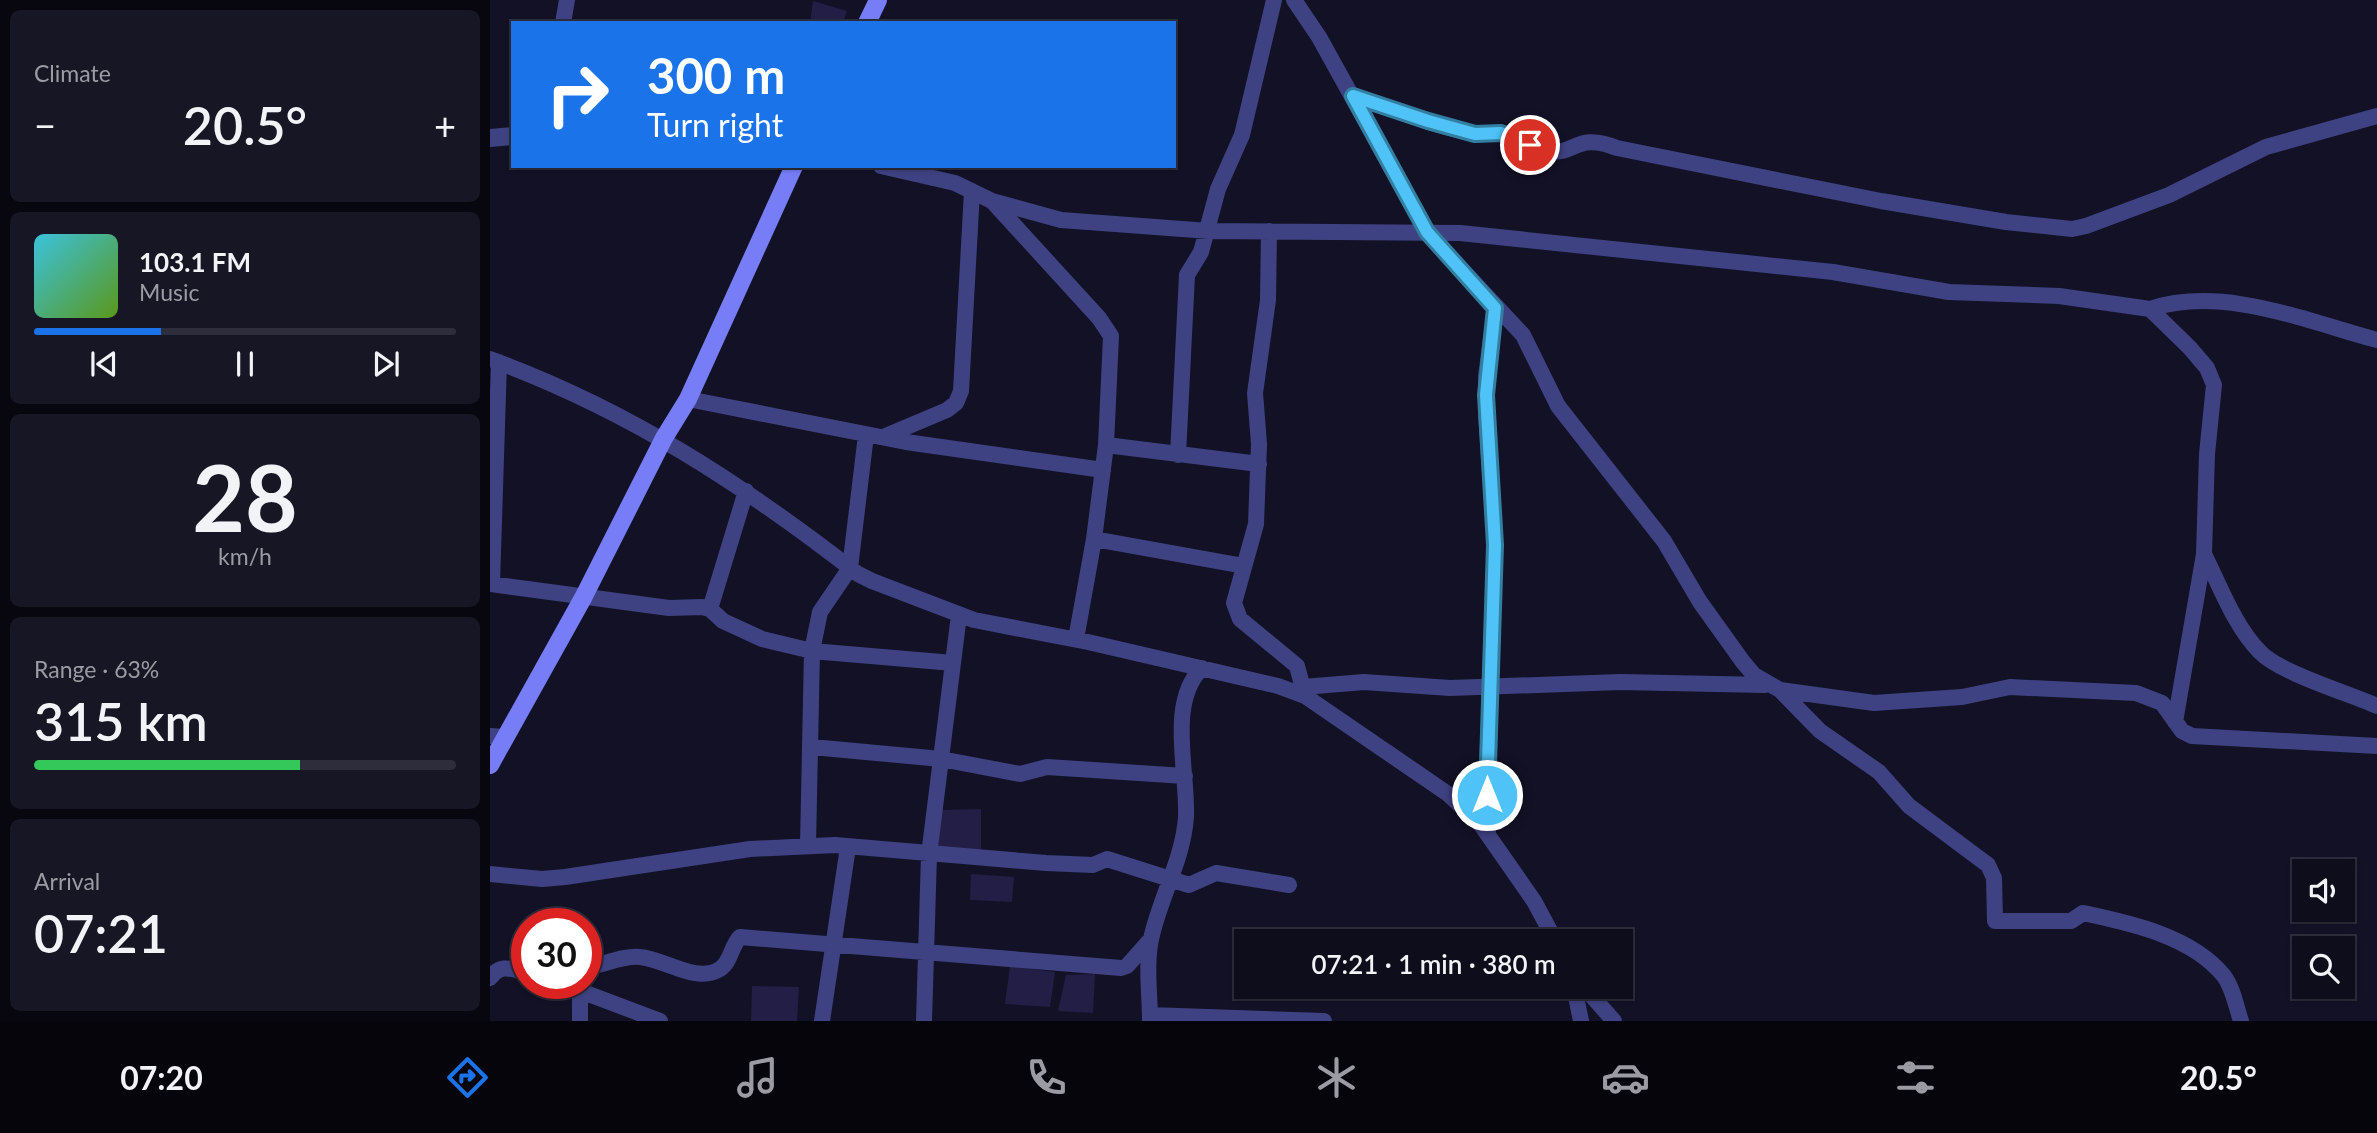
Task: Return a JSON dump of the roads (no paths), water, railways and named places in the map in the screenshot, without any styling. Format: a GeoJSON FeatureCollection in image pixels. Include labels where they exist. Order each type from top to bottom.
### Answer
{"type":"FeatureCollection","features":[{"type":"Feature","properties":{"kind":"main road"},"geometry":{"type":"LineString","coordinates":[[868,21],[873,1]]}},
{"type":"Feature","properties":{"kind":"main road"},"geometry":{"type":"LineString","coordinates":[[490,765],[497,736],[583,598],[664,438],[688,399],[793,168]]}},
{"type":"Feature","properties":{"kind":"street"},"geometry":{"type":"LineString","coordinates":[[563,21],[568,0]]}},
{"type":"Feature","properties":{"kind":"street"},"geometry":{"type":"LineString","coordinates":[[1178,455],[1187,275],[1201,252],[1219,189],[1242,135],[1273,0]]}},
{"type":"Feature","properties":{"kind":"street"},"geometry":{"type":"LineString","coordinates":[[1294,0],[1353,96],[1427,232],[1523,335],[1551,394],[1656,530],[1743,662],[1811,723],[1879,772],[1909,806],[1988,865],[1994,878],[1995,921],[2071,921],[2083,914],[2140,927],[2160,935],[2190,948],[2220,972],[2230,987],[2241,1021]]}},
{"type":"Feature","properties":{"kind":"street"},"geometry":{"type":"LineString","coordinates":[[1353,96],[1475,134],[1501,133],[1548,151],[1558,152],[1580,142],[1597,141],[1617,148],[1881,201],[2006,222],[2072,229],[2169,195],[2266,147],[2377,116]]}},
{"type":"Feature","properties":{"kind":"street"},"geometry":{"type":"LineString","coordinates":[[490,138],[511,136]]}},
{"type":"Feature","properties":{"kind":"street"},"geometry":{"type":"LineString","coordinates":[[890,168],[954,183],[992,201],[1060,220],[1209,231],[1427,232],[1593,246],[1833,272],[1949,292],[2059,296],[2150,309],[2171,302],[2228,303],[2377,340]]}},
{"type":"Feature","properties":{"kind":"street"},"geometry":{"type":"LineString","coordinates":[[883,437],[947,410],[961,391],[972,191]]}},
{"type":"Feature","properties":{"kind":"street"},"geometry":{"type":"LineString","coordinates":[[992,201],[1099,318],[1111,336],[1105,445],[1094,539],[1076,639]]}},
{"type":"Feature","properties":{"kind":"street"},"geometry":{"type":"LineString","coordinates":[[1269,231],[1268,300],[1255,393],[1259,464],[1256,524],[1234,603],[1240,619],[1297,666],[1304,692]]}},
{"type":"Feature","properties":{"kind":"street"},"geometry":{"type":"LineString","coordinates":[[1488,834],[1495,545],[1486,376],[1495,308]]}},
{"type":"Feature","properties":{"kind":"street"},"geometry":{"type":"LineString","coordinates":[[2150,309],[2190,348],[2207,368],[2214,384],[2204,554],[2175,722]]}},
{"type":"Feature","properties":{"kind":"street"},"geometry":{"type":"LineString","coordinates":[[953,663],[812,651],[762,639],[723,621],[710,609],[668,608],[491,584],[495,361],[540,377],[664,438],[746,491],[850,568],[872,581],[974,620],[1076,639],[1304,692],[1448,794],[1488,834],[1534,901],[1549,929]]}},
{"type":"Feature","properties":{"kind":"street"},"geometry":{"type":"LineString","coordinates":[[688,399],[866,435],[1102,470]]}},
{"type":"Feature","properties":{"kind":"street"},"geometry":{"type":"LineString","coordinates":[[808,845],[812,651],[820,612],[850,568],[866,435]]}},
{"type":"Feature","properties":{"kind":"street"},"geometry":{"type":"LineString","coordinates":[[1105,445],[1259,464]]}},
{"type":"Feature","properties":{"kind":"street"},"geometry":{"type":"LineString","coordinates":[[710,609],[746,491]]}},
{"type":"Feature","properties":{"kind":"street"},"geometry":{"type":"LineString","coordinates":[[1094,539],[1244,566]]}},
{"type":"Feature","properties":{"kind":"street"},"geometry":{"type":"LineString","coordinates":[[2204,554],[2232,610],[2259,652],[2282,666],[2377,706]]}},
{"type":"Feature","properties":{"kind":"street"},"geometry":{"type":"LineString","coordinates":[[924,1021],[929,855],[959,615]]}},
{"type":"Feature","properties":{"kind":"street"},"geometry":{"type":"LineString","coordinates":[[1202,668],[1186,688],[1182,706],[1186,821],[1172,881],[1151,939],[1150,1018],[1324,1021]]}},
{"type":"Feature","properties":{"kind":"street"},"geometry":{"type":"LineString","coordinates":[[1304,692],[1364,682],[1490,687],[1620,682],[1774,688],[1874,703],[1962,697],[2010,687],[2136,693],[2162,703],[2169,709],[2182,731],[2204,738],[2377,746]]}},
{"type":"Feature","properties":{"kind":"street"},"geometry":{"type":"LineString","coordinates":[[812,747],[941,759],[1020,775],[1047,767],[1185,776]]}},
{"type":"Feature","properties":{"kind":"street"},"geometry":{"type":"LineString","coordinates":[[490,874],[542,879],[565,877],[750,849],[808,845],[1085,864],[1107,859],[1172,881],[1197,884],[1216,873],[1289,885]]}},
{"type":"Feature","properties":{"kind":"street"},"geometry":{"type":"LineString","coordinates":[[822,1021],[848,847]]}},
{"type":"Feature","properties":{"kind":"street"},"geometry":{"type":"LineString","coordinates":[[602,964],[632,956],[663,961],[696,973],[712,973],[724,967],[740,937],[1121,968],[1151,939]]}},
{"type":"Feature","properties":{"kind":"street"},"geometry":{"type":"LineString","coordinates":[[490,978],[499,968],[511,969]]}},
{"type":"Feature","properties":{"kind":"street"},"geometry":{"type":"LineString","coordinates":[[602,998],[660,1021]]}},
{"type":"Feature","properties":{"kind":"street"},"geometry":{"type":"LineString","coordinates":[[581,999],[582,1019]]}},
{"type":"Feature","properties":{"kind":"street"},"geometry":{"type":"LineString","coordinates":[[1576,999],[1581,1021]]}},
{"type":"Feature","properties":{"kind":"street"},"geometry":{"type":"LineString","coordinates":[[1595,999],[1614,1021]]}}]}
